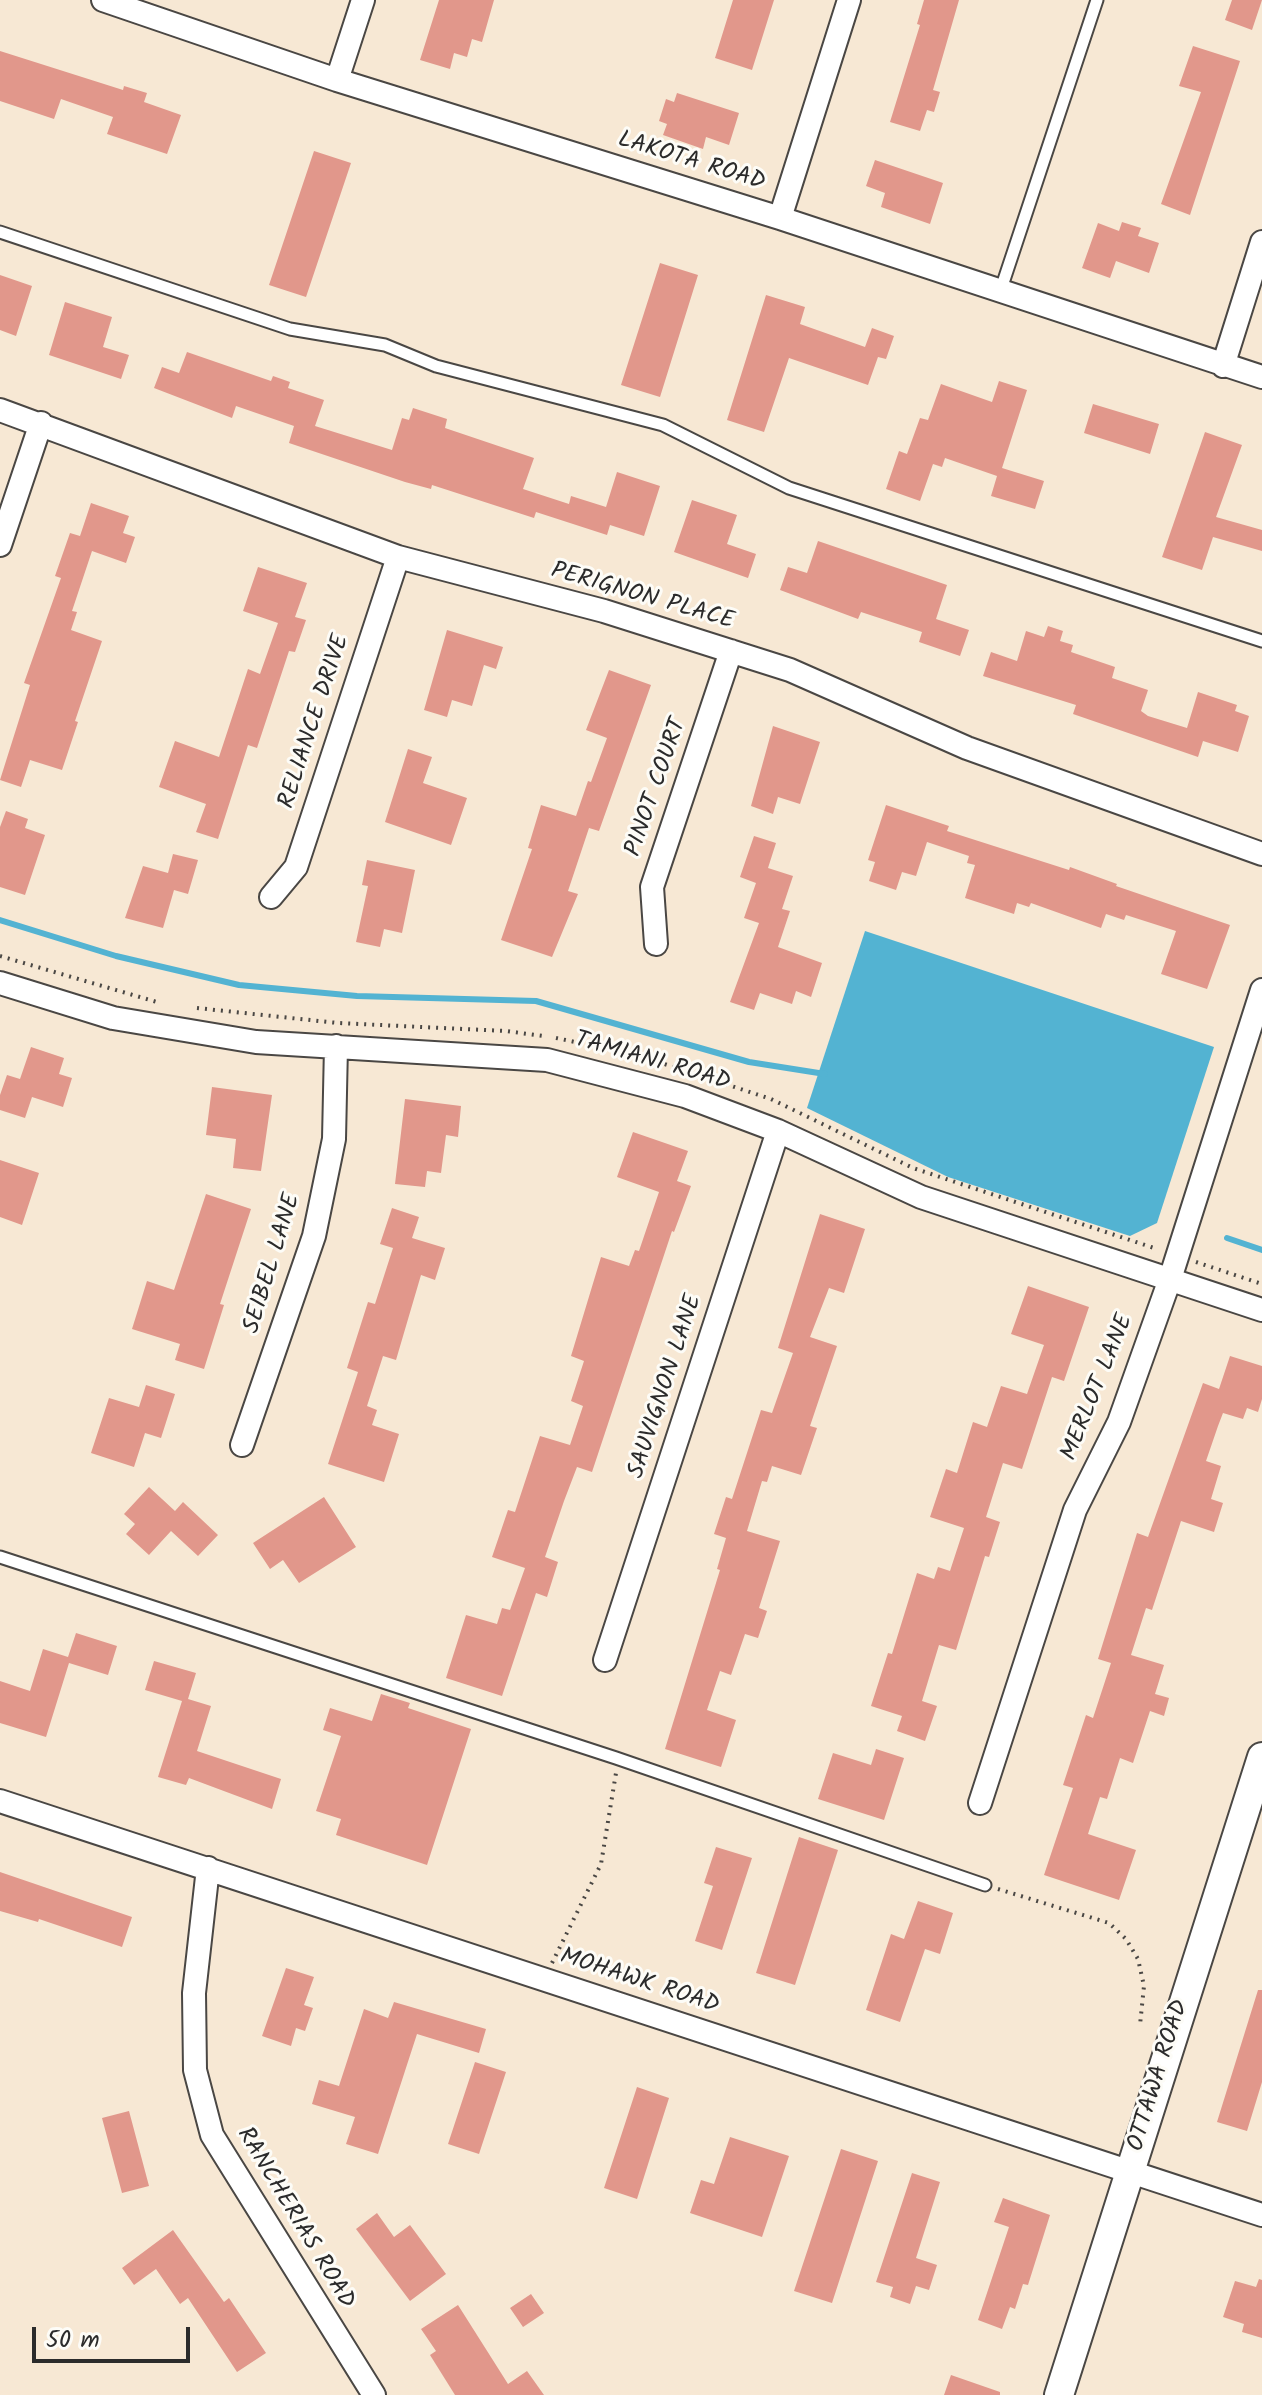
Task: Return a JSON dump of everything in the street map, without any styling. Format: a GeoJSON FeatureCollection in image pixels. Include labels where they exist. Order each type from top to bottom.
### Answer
{"type":"FeatureCollection","features":[{"type":"Feature","properties":{"kind":"street"},"geometry":{"type":"LineString","coordinates":[[337,80],[363,0]]}},
{"type":"Feature","properties":{"kind":"street"},"geometry":{"type":"LineString","coordinates":[[780,218],[849,0]]}},
{"type":"Feature","properties":{"kind":"street","name":"LAKOTA ROAD"},"geometry":{"type":"LineString","coordinates":[[113,1],[337,80],[780,218],[1262,377]]}},
{"type":"Feature","properties":{"kind":"street"},"geometry":{"type":"LineString","coordinates":[[1223,366],[1262,242]]}},
{"type":"Feature","properties":{"kind":"street","name":"PERIGNON PLACE"},"geometry":{"type":"LineString","coordinates":[[0,410],[398,557],[604,611],[790,670],[967,748],[1262,854]]}},
{"type":"Feature","properties":{"kind":"street"},"geometry":{"type":"LineString","coordinates":[[0,545],[41,423]]}},
{"type":"Feature","properties":{"kind":"street","name":"RELIANCE DRIVE"},"geometry":{"type":"LineString","coordinates":[[271,897],[296,867],[398,557]]}},
{"type":"Feature","properties":{"kind":"street","name":"PINOT COURT"},"geometry":{"type":"LineString","coordinates":[[656,944],[652,887],[731,651]]}},
{"type":"Feature","properties":{"kind":"street","name":"TAMIANI ROAD"},"geometry":{"type":"LineString","coordinates":[[0,983],[113,1018],[256,1042],[547,1060],[685,1096],[778,1131],[921,1197],[1262,1310]]}},
{"type":"Feature","properties":{"kind":"street","name":"MERLOT LANE"},"geometry":{"type":"LineString","coordinates":[[980,1803],[1075,1510],[1119,1422],[1170,1279],[1262,990]]}},
{"type":"Feature","properties":{"kind":"street","name":"SEIBEL LANE"},"geometry":{"type":"LineString","coordinates":[[242,1445],[314,1236],[334,1139],[336,1046]]}},
{"type":"Feature","properties":{"kind":"street","name":"SAUVIGNON LANE"},"geometry":{"type":"LineString","coordinates":[[605,1660],[778,1131]]}},
{"type":"Feature","properties":{"kind":"street","name":"OTTAWA ROAD"},"geometry":{"type":"LineString","coordinates":[[1065,2393],[1262,1757]]}},
{"type":"Feature","properties":{"kind":"street","name":"MOHAWK ROAD"},"geometry":{"type":"LineString","coordinates":[[0,1801],[1262,2215]]}},
{"type":"Feature","properties":{"kind":"street","name":"RANCHERIAS ROAD"},"geometry":{"type":"LineString","coordinates":[[208,1868],[194,1993],[195,2070],[212,2135],[374,2395]]}},
{"type":"Feature","properties":{"kind":"lane"},"geometry":{"type":"LineString","coordinates":[[1000,292],[1097,0]]}},
{"type":"Feature","properties":{"kind":"lane"},"geometry":{"type":"LineString","coordinates":[[0,232],[290,329],[385,345],[436,366],[663,425],[789,488],[1262,641]]}},
{"type":"Feature","properties":{"kind":"lane"},"geometry":{"type":"LineString","coordinates":[[0,1557],[616,1758],[985,1885]]}},
{"type":"Feature","properties":{"kind":"path"},"geometry":{"type":"LineString","coordinates":[[544,1978],[601,1864],[615,1787],[616,1758]]}},
{"type":"Feature","properties":{"kind":"path"},"geometry":{"type":"LineString","coordinates":[[985,1885],[1109,1923],[1126,1939],[1138,1959],[1144,1986],[1140,2025]]}},
{"type":"Feature","properties":{"kind":"water"},"geometry":{"type":"Polygon","coordinates":[[[865,931],[1214,1047],[1157,1223],[1130,1236],[948,1177],[807,1108],[865,931]]]}},
{"type":"Feature","properties":{"kind":"building"},"geometry":{"type":"Polygon","coordinates":[[[439,0],[494,0],[482,42],[472,39],[467,57],[454,53],[450,69],[420,60],[439,0]]]}},
{"type":"Feature","properties":{"kind":"building"},"geometry":{"type":"Polygon","coordinates":[[[733,0],[774,0],[752,70],[715,58],[733,0]]]}},
{"type":"Feature","properties":{"kind":"building"},"geometry":{"type":"Polygon","coordinates":[[[924,0],[959,0],[933,90],[940,92],[934,112],[927,110],[920,131],[890,122],[920,25],[917,24],[924,0]]]}},
{"type":"Feature","properties":{"kind":"building"},"geometry":{"type":"Polygon","coordinates":[[[1232,0],[1262,0],[1252,30],[1225,20],[1232,0]]]}},
{"type":"Feature","properties":{"kind":"building"},"geometry":{"type":"Polygon","coordinates":[[[1193,46],[1240,61],[1190,215],[1161,204],[1201,92],[1179,86],[1193,46]]]}},
{"type":"Feature","properties":{"kind":"building"},"geometry":{"type":"Polygon","coordinates":[[[0,51],[123,90],[124,86],[147,93],[144,102],[181,115],[167,154],[107,134],[113,117],[61,99],[54,119],[0,101],[0,51]]]}},
{"type":"Feature","properties":{"kind":"building"},"geometry":{"type":"Polygon","coordinates":[[[677,93],[739,113],[729,145],[706,137],[703,149],[663,135],[667,124],[659,121],[666,99],[674,102],[677,93]]]}},
{"type":"Feature","properties":{"kind":"building"},"geometry":{"type":"Polygon","coordinates":[[[314,151],[351,163],[306,297],[269,285],[314,151]]]}},
{"type":"Feature","properties":{"kind":"building"},"geometry":{"type":"Polygon","coordinates":[[[875,160],[943,183],[930,224],[881,207],[885,193],[866,186],[875,160]]]}},
{"type":"Feature","properties":{"kind":"building"},"geometry":{"type":"Polygon","coordinates":[[[1122,222],[1141,228],[1138,236],[1159,243],[1149,273],[1116,261],[1110,278],[1082,268],[1098,223],[1119,231],[1122,222]]]}},
{"type":"Feature","properties":{"kind":"building"},"geometry":{"type":"Polygon","coordinates":[[[660,263],[698,275],[660,397],[621,385],[660,263]]]}},
{"type":"Feature","properties":{"kind":"building"},"geometry":{"type":"Polygon","coordinates":[[[0,275],[32,286],[16,336],[0,330],[0,275]]]}},
{"type":"Feature","properties":{"kind":"building"},"geometry":{"type":"Polygon","coordinates":[[[766,295],[805,307],[800,324],[865,347],[872,328],[894,336],[886,359],[878,357],[868,385],[789,358],[764,432],[727,420],[766,295]]]}},
{"type":"Feature","properties":{"kind":"building"},"geometry":{"type":"Polygon","coordinates":[[[65,302],[112,317],[103,347],[129,355],[121,379],[49,355],[65,302]]]}},
{"type":"Feature","properties":{"kind":"building"},"geometry":{"type":"Polygon","coordinates":[[[187,352],[271,381],[273,376],[290,382],[288,388],[324,400],[315,426],[392,450],[402,418],[409,420],[413,408],[447,419],[445,428],[534,458],[523,489],[569,504],[571,496],[606,507],[617,472],[660,486],[644,536],[610,525],[607,535],[536,512],[534,518],[432,485],[431,489],[405,482],[289,443],[294,426],[236,406],[232,418],[154,388],[162,367],[179,373],[187,352]]]}},
{"type":"Feature","properties":{"kind":"building"},"geometry":{"type":"Polygon","coordinates":[[[999,381],[1027,390],[1002,468],[1044,481],[1035,509],[991,496],[997,476],[945,458],[942,467],[933,464],[920,501],[886,489],[899,451],[907,454],[920,418],[928,420],[941,384],[992,402],[999,381]]]}},
{"type":"Feature","properties":{"kind":"building"},"geometry":{"type":"Polygon","coordinates":[[[1093,404],[1159,424],[1150,454],[1084,433],[1093,404]]]}},
{"type":"Feature","properties":{"kind":"building"},"geometry":{"type":"Polygon","coordinates":[[[1205,432],[1242,445],[1216,517],[1262,530],[1262,551],[1213,537],[1202,570],[1162,557],[1205,432]]]}},
{"type":"Feature","properties":{"kind":"building"},"geometry":{"type":"Polygon","coordinates":[[[692,500],[737,515],[727,544],[756,554],[748,578],[674,552],[692,500]]]}},
{"type":"Feature","properties":{"kind":"building"},"geometry":{"type":"Polygon","coordinates":[[[91,503],[129,516],[123,533],[135,537],[126,563],[92,551],[72,611],[77,612],[71,630],[102,641],[75,721],[78,722],[62,770],[30,760],[21,787],[0,780],[30,685],[24,683],[61,578],[55,576],[70,533],[80,536],[91,503]]]}},
{"type":"Feature","properties":{"kind":"building"},"geometry":{"type":"Polygon","coordinates":[[[818,541],[947,585],[936,619],[969,630],[960,656],[919,642],[922,632],[861,612],[858,619],[780,590],[788,567],[807,573],[818,541]]]}},
{"type":"Feature","properties":{"kind":"building"},"geometry":{"type":"Polygon","coordinates":[[[258,567],[307,583],[295,617],[306,620],[295,652],[289,651],[257,748],[248,745],[218,839],[196,832],[206,804],[159,787],[175,741],[219,757],[248,669],[260,674],[278,623],[243,611],[258,567]]]}},
{"type":"Feature","properties":{"kind":"building"},"geometry":{"type":"Polygon","coordinates":[[[1048,626],[1063,631],[1060,641],[1073,645],[1071,652],[1115,667],[1112,678],[1148,690],[1141,711],[1148,716],[1187,728],[1198,692],[1237,705],[1235,711],[1249,716],[1238,752],[1203,741],[1198,757],[1073,714],[1076,705],[983,676],[991,652],[1017,661],[1026,631],[1044,637],[1048,626]]]}},
{"type":"Feature","properties":{"kind":"building"},"geometry":{"type":"Polygon","coordinates":[[[447,630],[503,647],[496,669],[484,665],[472,706],[452,700],[447,717],[424,710],[447,630]]]}},
{"type":"Feature","properties":{"kind":"building"},"geometry":{"type":"Polygon","coordinates":[[[609,670],[651,685],[599,831],[589,828],[568,891],[578,894],[552,957],[501,940],[532,849],[528,848],[541,805],[576,816],[588,781],[591,782],[607,738],[586,730],[609,670]]]}},
{"type":"Feature","properties":{"kind":"building"},"geometry":{"type":"Polygon","coordinates":[[[773,726],[820,742],[800,804],[778,797],[773,814],[751,806],[773,726]]]}},
{"type":"Feature","properties":{"kind":"building"},"geometry":{"type":"Polygon","coordinates":[[[408,749],[432,757],[423,783],[467,798],[451,845],[385,822],[408,749]]]}},
{"type":"Feature","properties":{"kind":"building"},"geometry":{"type":"Polygon","coordinates":[[[886,805],[949,826],[947,831],[1069,870],[1070,867],[1230,925],[1207,989],[1161,974],[1176,931],[1126,915],[1124,920],[1106,914],[1101,928],[1031,903],[1029,907],[1017,903],[1014,914],[965,898],[975,865],[967,863],[969,856],[927,842],[916,876],[902,872],[896,890],[869,881],[875,862],[868,860],[886,805]]]}},
{"type":"Feature","properties":{"kind":"building"},"geometry":{"type":"Polygon","coordinates":[[[6,811],[28,819],[25,828],[45,835],[25,895],[0,887],[0,827],[6,811]]]}},
{"type":"Feature","properties":{"kind":"building"},"geometry":{"type":"Polygon","coordinates":[[[754,836],[776,843],[768,868],[793,876],[782,909],[790,911],[778,947],[822,963],[811,997],[796,991],[792,1004],[760,993],[754,1010],[730,1002],[759,923],[744,918],[756,883],[740,877],[754,836]]]}},
{"type":"Feature","properties":{"kind":"building"},"geometry":{"type":"Polygon","coordinates":[[[173,854],[198,860],[188,894],[174,890],[163,928],[125,918],[143,866],[168,873],[173,854]]]}},
{"type":"Feature","properties":{"kind":"building"},"geometry":{"type":"Polygon","coordinates":[[[367,860],[415,870],[402,933],[384,929],[380,947],[356,942],[368,886],[362,885],[367,860]]]}},
{"type":"Feature","properties":{"kind":"building"},"geometry":{"type":"Polygon","coordinates":[[[31,1047],[64,1058],[59,1074],[72,1078],[63,1107],[32,1097],[25,1118],[0,1110],[0,1095],[7,1075],[20,1079],[31,1047]]]}},
{"type":"Feature","properties":{"kind":"building"},"geometry":{"type":"Polygon","coordinates":[[[212,1087],[272,1095],[261,1171],[233,1168],[236,1139],[206,1135],[212,1087]]]}},
{"type":"Feature","properties":{"kind":"building"},"geometry":{"type":"Polygon","coordinates":[[[405,1099],[461,1106],[458,1137],[446,1135],[441,1173],[427,1171],[425,1187],[395,1184],[405,1099]]]}},
{"type":"Feature","properties":{"kind":"building"},"geometry":{"type":"Polygon","coordinates":[[[633,1132],[688,1151],[677,1181],[691,1186],[672,1231],[592,1472],[577,1467],[564,1501],[545,1557],[558,1562],[547,1597],[536,1593],[502,1696],[446,1678],[466,1615],[497,1624],[502,1608],[510,1610],[525,1568],[492,1557],[508,1510],[515,1512],[540,1436],[570,1445],[583,1406],[571,1401],[584,1361],[571,1356],[601,1257],[629,1266],[635,1250],[639,1251],[659,1192],[617,1177],[633,1132]]]}},
{"type":"Feature","properties":{"kind":"building"},"geometry":{"type":"Polygon","coordinates":[[[0,1160],[39,1173],[22,1225],[0,1217],[0,1160]]]}},
{"type":"Feature","properties":{"kind":"building"},"geometry":{"type":"Polygon","coordinates":[[[206,1194],[251,1209],[220,1304],[224,1305],[204,1369],[175,1360],[180,1344],[132,1329],[147,1281],[174,1290],[206,1194]]]}},
{"type":"Feature","properties":{"kind":"building"},"geometry":{"type":"Polygon","coordinates":[[[392,1208],[419,1217],[412,1238],[445,1248],[435,1280],[421,1275],[396,1360],[383,1356],[367,1406],[377,1410],[372,1425],[399,1434],[384,1482],[328,1464],[358,1372],[347,1368],[368,1302],[375,1304],[393,1248],[380,1244],[392,1208]]]}},
{"type":"Feature","properties":{"kind":"building"},"geometry":{"type":"Polygon","coordinates":[[[820,1214],[865,1229],[844,1293],[829,1288],[810,1337],[837,1346],[810,1426],[817,1428],[801,1475],[772,1466],[767,1482],[762,1481],[747,1531],[780,1541],[759,1608],[767,1611],[758,1638],[745,1634],[731,1675],[720,1671],[707,1710],[736,1720],[721,1767],[665,1749],[720,1570],[717,1569],[726,1538],[714,1534],[726,1497],[732,1499],[761,1410],[772,1413],[793,1353],[778,1348],[820,1214]]]}},
{"type":"Feature","properties":{"kind":"building"},"geometry":{"type":"Polygon","coordinates":[[[1028,1286],[1089,1307],[1064,1381],[1052,1377],[1022,1469],[1003,1463],[986,1517],[1000,1522],[989,1557],[985,1556],[956,1650],[939,1645],[922,1701],[937,1706],[925,1741],[897,1731],[902,1716],[871,1706],[888,1653],[892,1654],[917,1573],[934,1579],[938,1567],[950,1571],[964,1528],[930,1517],[946,1469],[957,1473],[973,1422],[987,1427],[1001,1386],[1027,1394],[1044,1345],[1011,1334],[1028,1286]]]}},
{"type":"Feature","properties":{"kind":"building"},"geometry":{"type":"Polygon","coordinates":[[[1230,1356],[1262,1366],[1262,1399],[1258,1412],[1247,1408],[1243,1419],[1223,1413],[1206,1461],[1221,1466],[1211,1499],[1223,1503],[1214,1532],[1181,1521],[1152,1610],[1146,1608],[1131,1655],[1164,1665],[1155,1694],[1169,1698],[1164,1716],[1150,1711],[1133,1763],[1120,1758],[1107,1799],[1100,1797],[1088,1834],[1136,1850],[1119,1900],[1044,1875],[1073,1788],[1063,1785],[1086,1715],[1093,1718],[1111,1663],[1098,1659],[1137,1533],[1148,1537],[1203,1383],[1219,1389],[1230,1356]]]}},
{"type":"Feature","properties":{"kind":"building"},"geometry":{"type":"Polygon","coordinates":[[[146,1385],[175,1394],[161,1438],[145,1433],[134,1467],[91,1453],[109,1398],[139,1407],[146,1385]]]}},
{"type":"Feature","properties":{"kind":"building"},"geometry":{"type":"Polygon","coordinates":[[[149,1487],[175,1511],[183,1502],[218,1535],[198,1556],[171,1531],[149,1555],[126,1534],[135,1524],[124,1514],[149,1487]]]}},
{"type":"Feature","properties":{"kind":"building"},"geometry":{"type":"Polygon","coordinates":[[[324,1497],[356,1547],[299,1583],[283,1560],[270,1569],[253,1543],[324,1497]]]}},
{"type":"Feature","properties":{"kind":"building"},"geometry":{"type":"Polygon","coordinates":[[[76,1633],[117,1646],[108,1675],[69,1663],[46,1737],[0,1723],[0,1681],[30,1691],[43,1649],[68,1657],[76,1633]]]}},
{"type":"Feature","properties":{"kind":"building"},"geometry":{"type":"Polygon","coordinates":[[[154,1661],[196,1673],[188,1699],[211,1706],[197,1751],[281,1779],[272,1809],[189,1778],[186,1785],[158,1777],[182,1701],[145,1690],[154,1661]]]}},
{"type":"Feature","properties":{"kind":"building"},"geometry":{"type":"Polygon","coordinates":[[[381,1694],[410,1703],[408,1708],[471,1729],[427,1865],[336,1835],[341,1819],[316,1811],[341,1736],[323,1730],[330,1708],[372,1721],[381,1694]]]}},
{"type":"Feature","properties":{"kind":"building"},"geometry":{"type":"Polygon","coordinates":[[[876,1749],[904,1758],[884,1820],[818,1799],[833,1753],[871,1765],[876,1749]]]}},
{"type":"Feature","properties":{"kind":"building"},"geometry":{"type":"Polygon","coordinates":[[[799,1837],[838,1850],[795,1985],[756,1973],[799,1837]]]}},
{"type":"Feature","properties":{"kind":"building"},"geometry":{"type":"Polygon","coordinates":[[[716,1847],[752,1858],[722,1950],[695,1941],[713,1886],[704,1883],[716,1847]]]}},
{"type":"Feature","properties":{"kind":"building"},"geometry":{"type":"Polygon","coordinates":[[[0,1872],[132,1917],[122,1947],[39,1919],[38,1922],[0,1911],[0,1872]]]}},
{"type":"Feature","properties":{"kind":"building"},"geometry":{"type":"Polygon","coordinates":[[[918,1901],[953,1913],[940,1954],[925,1949],[900,2022],[866,2010],[891,1934],[904,1939],[918,1901]]]}},
{"type":"Feature","properties":{"kind":"building"},"geometry":{"type":"Polygon","coordinates":[[[286,1968],[314,1977],[304,2005],[313,2008],[305,2031],[296,2028],[291,2046],[262,2036],[286,1968]]]}},
{"type":"Feature","properties":{"kind":"building"},"geometry":{"type":"Polygon","coordinates":[[[1258,1990],[1262,1990],[1262,2082],[1247,2131],[1217,2122],[1258,1990]]]}},
{"type":"Feature","properties":{"kind":"building"},"geometry":{"type":"Polygon","coordinates":[[[394,2002],[486,2029],[479,2053],[417,2034],[378,2154],[346,2144],[355,2117],[312,2104],[319,2080],[339,2086],[364,2009],[388,2018],[394,2002]]]}},
{"type":"Feature","properties":{"kind":"building"},"geometry":{"type":"Polygon","coordinates":[[[475,2062],[506,2072],[479,2154],[448,2144],[475,2062]]]}},
{"type":"Feature","properties":{"kind":"building"},"geometry":{"type":"Polygon","coordinates":[[[637,2087],[669,2098],[637,2199],[604,2188],[637,2087]]]}},
{"type":"Feature","properties":{"kind":"building"},"geometry":{"type":"Polygon","coordinates":[[[129,2111],[149,2186],[122,2193],[102,2118],[129,2111]]]}},
{"type":"Feature","properties":{"kind":"building"},"geometry":{"type":"Polygon","coordinates":[[[730,2137],[789,2156],[762,2237],[690,2213],[701,2180],[714,2184],[730,2137]]]}},
{"type":"Feature","properties":{"kind":"building"},"geometry":{"type":"Polygon","coordinates":[[[841,2149],[878,2161],[832,2303],[794,2291],[841,2149]]]}},
{"type":"Feature","properties":{"kind":"building"},"geometry":{"type":"Polygon","coordinates":[[[912,2173],[940,2182],[916,2258],[937,2265],[929,2290],[916,2286],[910,2304],[890,2297],[893,2287],[876,2282],[912,2173]]]}},
{"type":"Feature","properties":{"kind":"building"},"geometry":{"type":"Polygon","coordinates":[[[1003,2198],[1050,2215],[1028,2285],[1023,2284],[1015,2309],[1010,2307],[1002,2329],[978,2320],[1009,2227],[994,2222],[1003,2198]]]}},
{"type":"Feature","properties":{"kind":"building"},"geometry":{"type":"Polygon","coordinates":[[[377,2213],[394,2237],[410,2225],[446,2274],[410,2301],[356,2229],[377,2213]]]}},
{"type":"Feature","properties":{"kind":"building"},"geometry":{"type":"Polygon","coordinates":[[[173,2230],[224,2302],[229,2298],[266,2353],[237,2372],[188,2298],[180,2304],[156,2269],[134,2285],[122,2268],[173,2230]]]}},
{"type":"Feature","properties":{"kind":"building"},"geometry":{"type":"Polygon","coordinates":[[[1259,2279],[1262,2280],[1262,2338],[1242,2332],[1244,2324],[1223,2317],[1235,2281],[1256,2287],[1259,2279]]]}},
{"type":"Feature","properties":{"kind":"building"},"geometry":{"type":"Polygon","coordinates":[[[531,2294],[544,2313],[523,2327],[510,2308],[531,2294]]]}},
{"type":"Feature","properties":{"kind":"building"},"geometry":{"type":"Polygon","coordinates":[[[458,2305],[508,2384],[527,2371],[544,2395],[455,2395],[430,2355],[436,2351],[421,2329],[458,2305]]]}},
{"type":"Feature","properties":{"kind":"building"},"geometry":{"type":"Polygon","coordinates":[[[951,2375],[1000,2392],[1000,2395],[944,2395],[951,2375]]]}},
{"type":"Feature","properties":{"kind":"waterway"},"geometry":{"type":"LineString","coordinates":[[0,920],[116,956],[239,985],[357,996],[536,1001],[749,1062],[825,1074]]}},
{"type":"Feature","properties":{"kind":"waterway"},"geometry":{"type":"LineString","coordinates":[[1227,1238],[1262,1250]]}}]}
